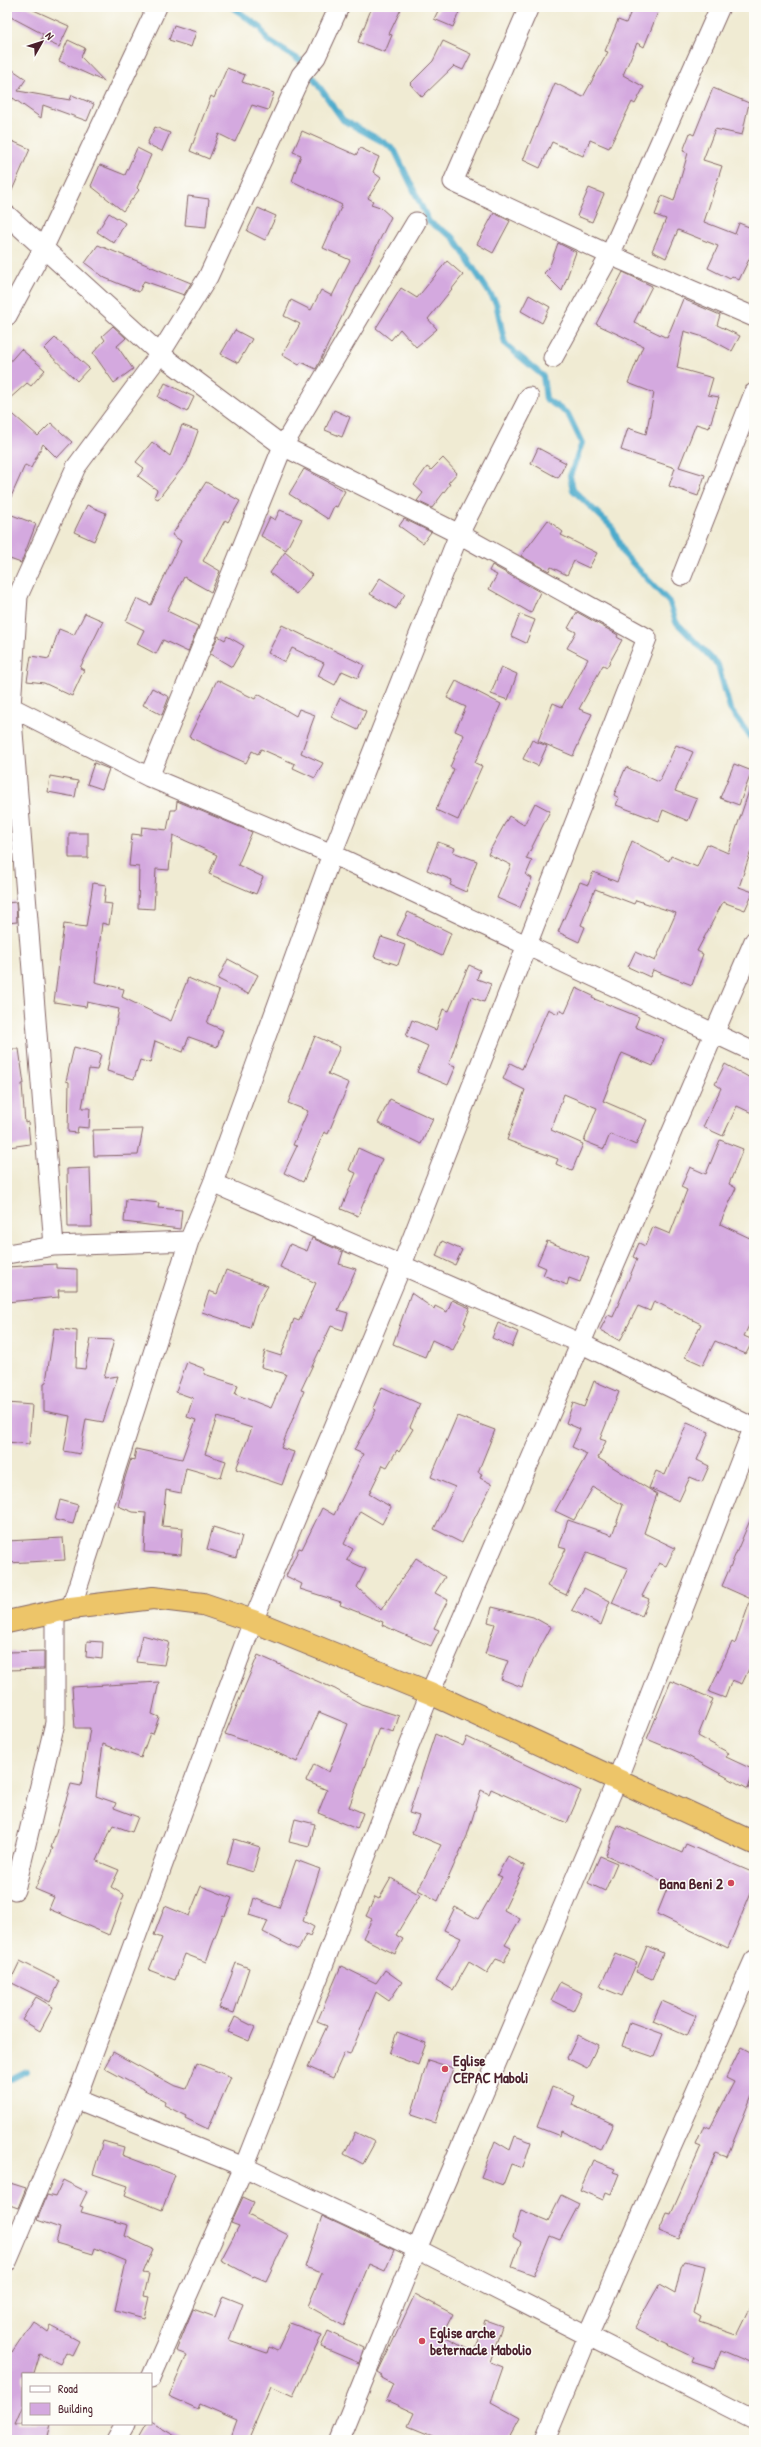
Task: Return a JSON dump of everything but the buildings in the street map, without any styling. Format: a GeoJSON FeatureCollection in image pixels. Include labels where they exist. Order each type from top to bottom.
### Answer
{"type":"FeatureCollection","features":[{"type":"Feature","properties":{"kind":"highway"},"geometry":{"type":"LineString","coordinates":[[7,1622],[63,1610],[152,1598],[203,1604],[253,1621],[430,1693],[754,1843]]}},
{"type":"Feature","properties":{"kind":"street"},"geometry":{"type":"LineString","coordinates":[[7,316],[43,249],[157,7]]}},
{"type":"Feature","properties":{"kind":"street"},"geometry":{"type":"LineString","coordinates":[[54,1246],[9,706],[18,596],[76,467],[160,354],[208,276],[301,75],[316,57],[338,7]]}},
{"type":"Feature","properties":{"kind":"street"},"geometry":{"type":"LineString","coordinates":[[529,7],[453,182],[610,255],[754,317]]}},
{"type":"Feature","properties":{"kind":"street"},"geometry":{"type":"LineString","coordinates":[[552,358],[610,255],[720,7]]}},
{"type":"Feature","properties":{"kind":"street"},"geometry":{"type":"LineString","coordinates":[[7,215],[160,354],[283,446],[459,534],[647,638],[401,1267],[253,1621],[76,2099],[7,2262]]}},
{"type":"Feature","properties":{"kind":"street"},"geometry":{"type":"LineString","coordinates":[[149,777],[283,446],[416,222]]}},
{"type":"Feature","properties":{"kind":"street"},"geometry":{"type":"LineString","coordinates":[[682,576],[754,393]]}},
{"type":"Feature","properties":{"kind":"street"},"geometry":{"type":"LineString","coordinates":[[15,1890],[55,1723],[63,1610],[189,1241],[213,1183],[332,854],[459,534],[529,397]]}},
{"type":"Feature","properties":{"kind":"street"},"geometry":{"type":"LineString","coordinates":[[9,706],[149,777],[332,854],[527,944],[713,1034],[754,1052]]}},
{"type":"Feature","properties":{"kind":"street"},"geometry":{"type":"LineString","coordinates":[[152,2376],[244,2167],[430,1693],[582,1344],[713,1034],[754,942]]}},
{"type":"Feature","properties":{"kind":"street"},"geometry":{"type":"LineString","coordinates":[[213,1183],[401,1267],[582,1344],[754,1427],[617,1780],[417,2249],[339,2440]]}},
{"type":"Feature","properties":{"kind":"street"},"geometry":{"type":"LineString","coordinates":[[7,1254],[54,1246],[189,1241]]}},
{"type":"Feature","properties":{"kind":"street"},"geometry":{"type":"LineString","coordinates":[[545,2440],[588,2336],[754,1960]]}},
{"type":"Feature","properties":{"kind":"street"},"geometry":{"type":"LineString","coordinates":[[76,2099],[244,2167],[417,2249],[754,2420]]}},
{"type":"Feature","properties":{"kind":"street"},"geometry":{"type":"LineString","coordinates":[[116,2440],[124,2425]]}},
{"type":"Feature","properties":{"kind":"waterway"},"geometry":{"type":"LineString","coordinates":[[232,7],[261,28],[267,40],[301,61],[343,120],[385,143],[395,151],[429,222],[453,237],[496,303],[505,344],[543,376],[546,399],[568,414],[582,443],[570,476],[573,490],[612,527],[624,554],[670,603],[676,622],[718,665],[730,709],[754,742]]}},
{"type":"Feature","properties":{"kind":"waterway"},"geometry":{"type":"LineString","coordinates":[[7,2081],[27,2071]]}},
{"type":"Feature","properties":{"kind":"place","name":"Bana Beni 2"},"geometry":{"type":"Point","coordinates":[731,1883]}},
{"type":"Feature","properties":{"kind":"place","name":"Eglise CEPAC Maboli"},"geometry":{"type":"Point","coordinates":[445,2069]}},
{"type":"Feature","properties":{"kind":"place","name":"Eglise arche beternacle Mabolio"},"geometry":{"type":"Point","coordinates":[422,2341]}}]}
